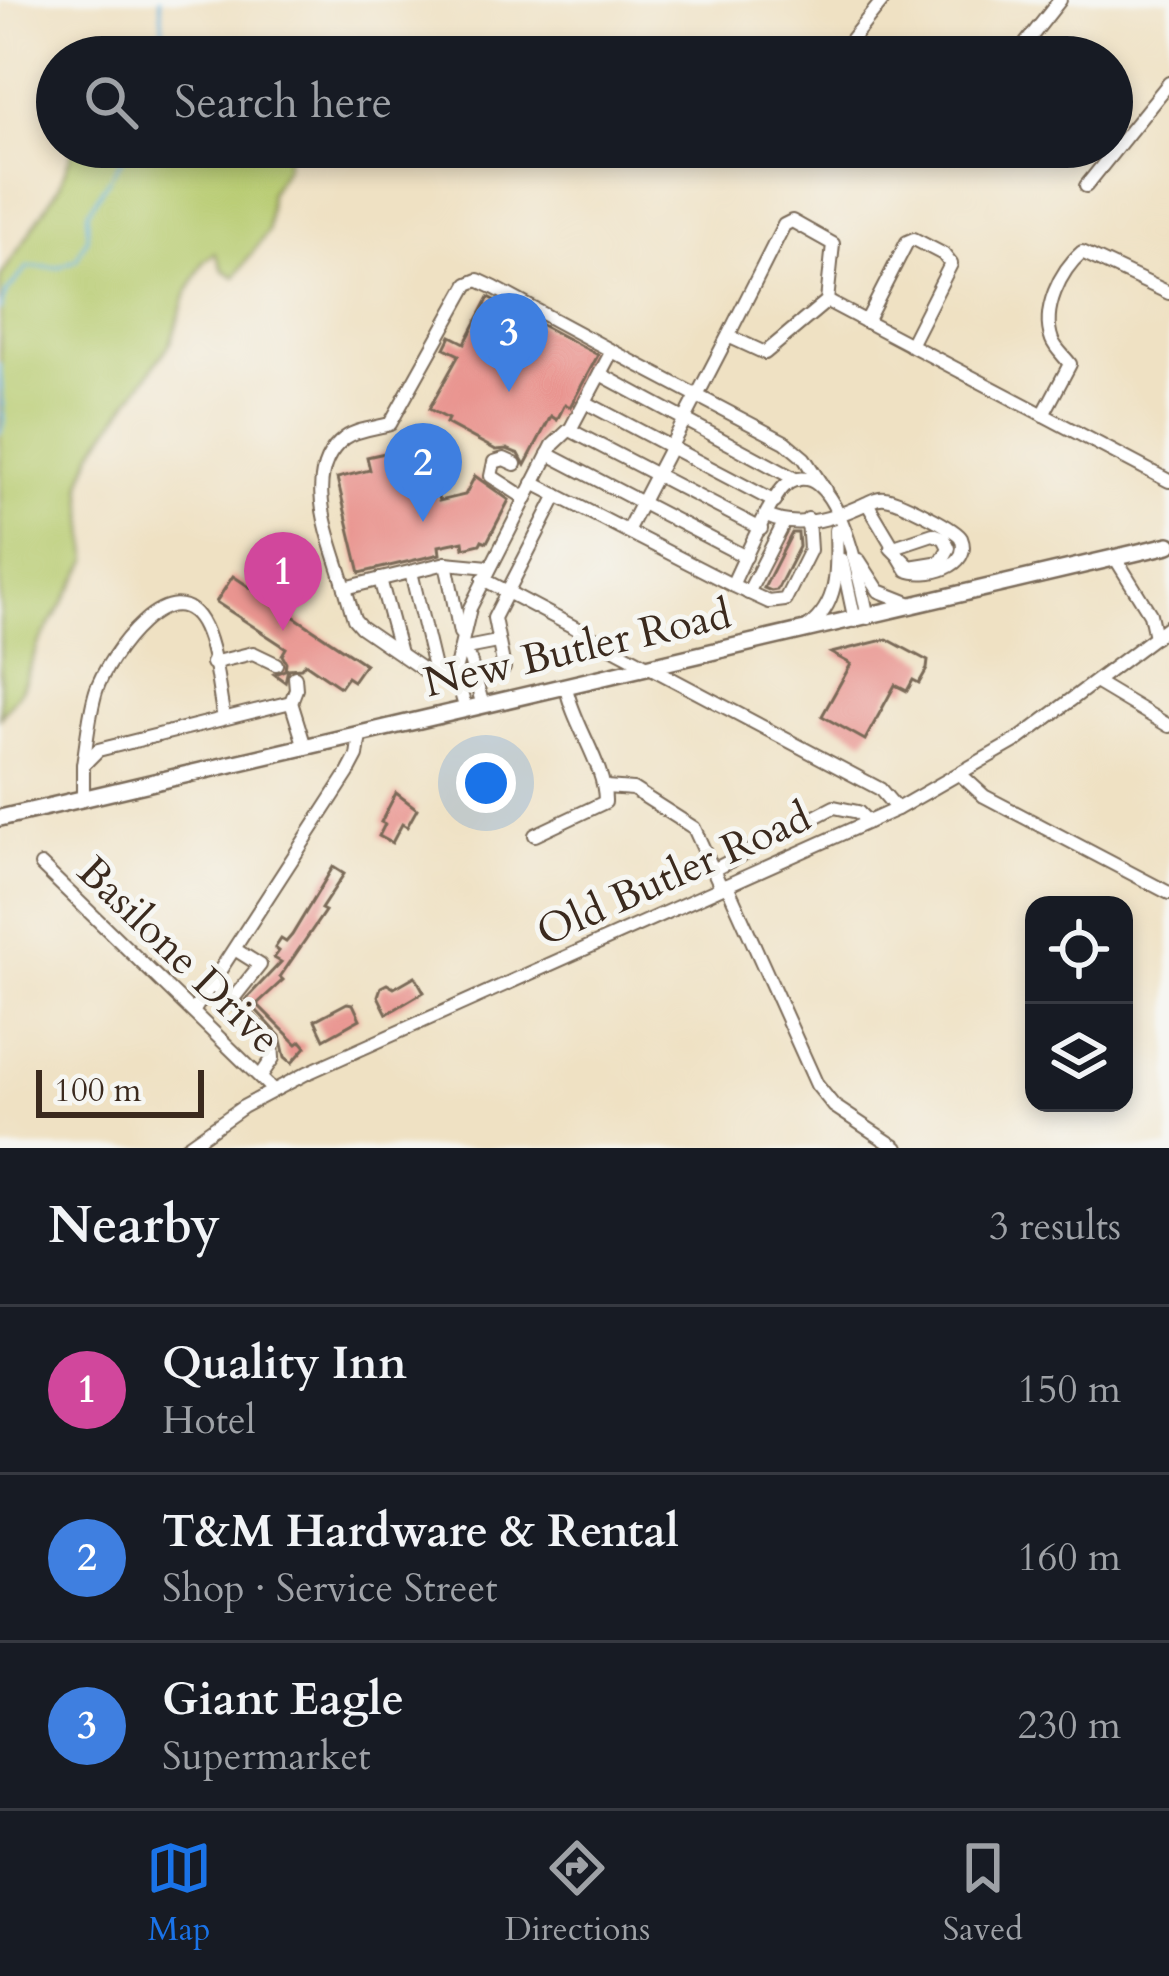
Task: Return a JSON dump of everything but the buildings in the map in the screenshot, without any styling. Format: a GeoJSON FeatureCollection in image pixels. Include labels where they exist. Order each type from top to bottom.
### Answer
{"type":"FeatureCollection","features":[{"type":"Feature","properties":{"kind":"main road","name":"New Butler Road"},"geometry":{"type":"LineString","coordinates":[[0,818],[1169,545]]}},
{"type":"Feature","properties":{"kind":"street"},"geometry":{"type":"LineString","coordinates":[[855,36],[884,0]]}},
{"type":"Feature","properties":{"kind":"street"},"geometry":{"type":"LineString","coordinates":[[1032,36],[1060,0]]}},
{"type":"Feature","properties":{"kind":"street"},"geometry":{"type":"LineString","coordinates":[[1133,128],[1169,83]]}},
{"type":"Feature","properties":{"kind":"street"},"geometry":{"type":"LineString","coordinates":[[1086,186],[1101,168]]}},
{"type":"Feature","properties":{"kind":"street"},"geometry":{"type":"LineString","coordinates":[[627,531],[784,225],[792,221],[832,244],[827,301],[765,353],[728,335]]}},
{"type":"Feature","properties":{"kind":"street"},"geometry":{"type":"LineString","coordinates":[[866,322],[907,242],[914,239],[943,254],[951,264],[910,345]]}},
{"type":"Feature","properties":{"kind":"street"},"geometry":{"type":"LineString","coordinates":[[1043,416],[1070,364],[1052,339],[1049,304],[1072,261],[1082,252],[1169,293]]}},
{"type":"Feature","properties":{"kind":"street"},"geometry":{"type":"LineString","coordinates":[[455,672],[436,676],[361,627],[345,588],[320,491],[321,474],[344,438],[390,424],[468,284],[478,280],[778,437],[808,464],[825,490],[862,619]]}},
{"type":"Feature","properties":{"kind":"street"},"geometry":{"type":"LineString","coordinates":[[827,301],[1169,482]]}},
{"type":"Feature","properties":{"kind":"street"},"geometry":{"type":"LineString","coordinates":[[474,708],[455,672],[486,573],[525,498],[527,472],[570,430],[612,351]]}},
{"type":"Feature","properties":{"kind":"street"},"geometry":{"type":"LineString","coordinates":[[600,374],[825,490]]}},
{"type":"Feature","properties":{"kind":"street"},"geometry":{"type":"LineString","coordinates":[[585,403],[775,502]]}},
{"type":"Feature","properties":{"kind":"street"},"geometry":{"type":"LineString","coordinates":[[570,430],[764,523],[808,519],[837,524],[867,503],[878,498],[892,500],[956,532],[962,543],[960,555],[951,565],[917,574],[902,566],[867,503]]}},
{"type":"Feature","properties":{"kind":"street"},"geometry":{"type":"LineString","coordinates":[[548,454],[746,557]]}},
{"type":"Feature","properties":{"kind":"street"},"geometry":{"type":"LineString","coordinates":[[525,498],[491,476],[494,462],[504,459],[556,495],[775,603],[785,600],[810,550],[808,519]]}},
{"type":"Feature","properties":{"kind":"street"},"geometry":{"type":"LineString","coordinates":[[732,585],[781,489],[809,472],[808,464]]}},
{"type":"Feature","properties":{"kind":"street"},"geometry":{"type":"LineString","coordinates":[[504,668],[494,618],[556,495]]}},
{"type":"Feature","properties":{"kind":"street"},"geometry":{"type":"LineString","coordinates":[[748,592],[784,523]]}},
{"type":"Feature","properties":{"kind":"street"},"geometry":{"type":"LineString","coordinates":[[837,524],[880,591],[899,601],[934,602]]}},
{"type":"Feature","properties":{"kind":"street"},"geometry":{"type":"LineString","coordinates":[[790,635],[814,622],[830,602],[837,567],[837,524]]}},
{"type":"Feature","properties":{"kind":"street"},"geometry":{"type":"LineString","coordinates":[[849,541],[862,619]]}},
{"type":"Feature","properties":{"kind":"street"},"geometry":{"type":"LineString","coordinates":[[1116,559],[1150,614],[1155,637]]}},
{"type":"Feature","properties":{"kind":"street"},"geometry":{"type":"LineString","coordinates":[[345,588],[446,563],[486,573],[506,591],[880,789],[897,809]]}},
{"type":"Feature","properties":{"kind":"street"},"geometry":{"type":"LineString","coordinates":[[446,563],[461,644],[470,660],[474,708]]}},
{"type":"Feature","properties":{"kind":"street"},"geometry":{"type":"LineString","coordinates":[[411,572],[436,676]]}},
{"type":"Feature","properties":{"kind":"street"},"geometry":{"type":"LineString","coordinates":[[380,579],[401,655]]}},
{"type":"Feature","properties":{"kind":"street"},"geometry":{"type":"LineString","coordinates":[[83,799],[83,765],[96,692],[113,656],[145,620],[176,605],[188,608],[204,625],[224,718]]}},
{"type":"Feature","properties":{"kind":"street","name":"Old Butler Road"},"geometry":{"type":"LineString","coordinates":[[185,1148],[273,1090],[897,809],[1019,739],[1169,626]]}},
{"type":"Feature","properties":{"kind":"street"},"geometry":{"type":"LineString","coordinates":[[461,644],[497,642]]}},
{"type":"Feature","properties":{"kind":"street"},"geometry":{"type":"LineString","coordinates":[[212,663],[254,653],[276,664]]}},
{"type":"Feature","properties":{"kind":"street"},"geometry":{"type":"LineString","coordinates":[[295,677],[291,702],[305,747]]}},
{"type":"Feature","properties":{"kind":"street"},"geometry":{"type":"LineString","coordinates":[[1097,683],[1169,726]]}},
{"type":"Feature","properties":{"kind":"street"},"geometry":{"type":"LineString","coordinates":[[535,835],[605,802],[606,787],[571,712],[566,687]]}},
{"type":"Feature","properties":{"kind":"street"},"geometry":{"type":"LineString","coordinates":[[83,765],[98,750],[291,702]]}},
{"type":"Feature","properties":{"kind":"street"},"geometry":{"type":"LineString","coordinates":[[194,1012],[354,763],[360,734]]}},
{"type":"Feature","properties":{"kind":"street"},"geometry":{"type":"LineString","coordinates":[[960,774],[984,796],[1169,892]]}},
{"type":"Feature","properties":{"kind":"street"},"geometry":{"type":"LineString","coordinates":[[606,787],[633,788],[694,828],[818,1085],[834,1106],[897,1148]]}},
{"type":"Feature","properties":{"kind":"street"},"geometry":{"type":"LineString","coordinates":[[713,870],[834,807],[858,812],[868,822]]}},
{"type":"Feature","properties":{"kind":"street","name":"Basilone Drive"},"geometry":{"type":"LineString","coordinates":[[41,865],[273,1090]]}},
{"type":"Feature","properties":{"kind":"street"},"geometry":{"type":"LineString","coordinates":[[232,1000],[260,965],[236,950]]}},
{"type":"Feature","properties":{"kind":"street"},"geometry":{"type":"LineString","coordinates":[[213,986],[272,1043],[273,1058],[260,1077]]}},
{"type":"Feature","properties":{"kind":"green space"},"geometry":{"type":"Polygon","coordinates":[[[66,168],[285,168],[270,192],[268,231],[235,277],[223,270],[215,253],[204,261],[187,293],[171,342],[93,452],[82,483],[89,560],[38,645],[21,690],[0,717],[0,278],[59,187],[66,168]]]}},
{"type":"Feature","properties":{"kind":"waterway"},"geometry":{"type":"LineString","coordinates":[[160,0],[164,36]]}},
{"type":"Feature","properties":{"kind":"waterway"},"geometry":{"type":"LineString","coordinates":[[0,309],[6,293],[28,267],[58,267],[76,260],[87,238],[88,211],[116,168]]}},
{"type":"Feature","properties":{"kind":"waterway"},"geometry":{"type":"LineString","coordinates":[[0,364],[4,424],[0,433]]}},
{"type":"Feature","properties":{"kind":"place","name":"Giant Eagle"},"geometry":{"type":"Point","coordinates":[509,392]}},
{"type":"Feature","properties":{"kind":"place","name":"T&M Hardware & Rental"},"geometry":{"type":"Point","coordinates":[423,522]}},
{"type":"Feature","properties":{"kind":"place","name":"Quality Inn"},"geometry":{"type":"Point","coordinates":[283,631]}}]}
